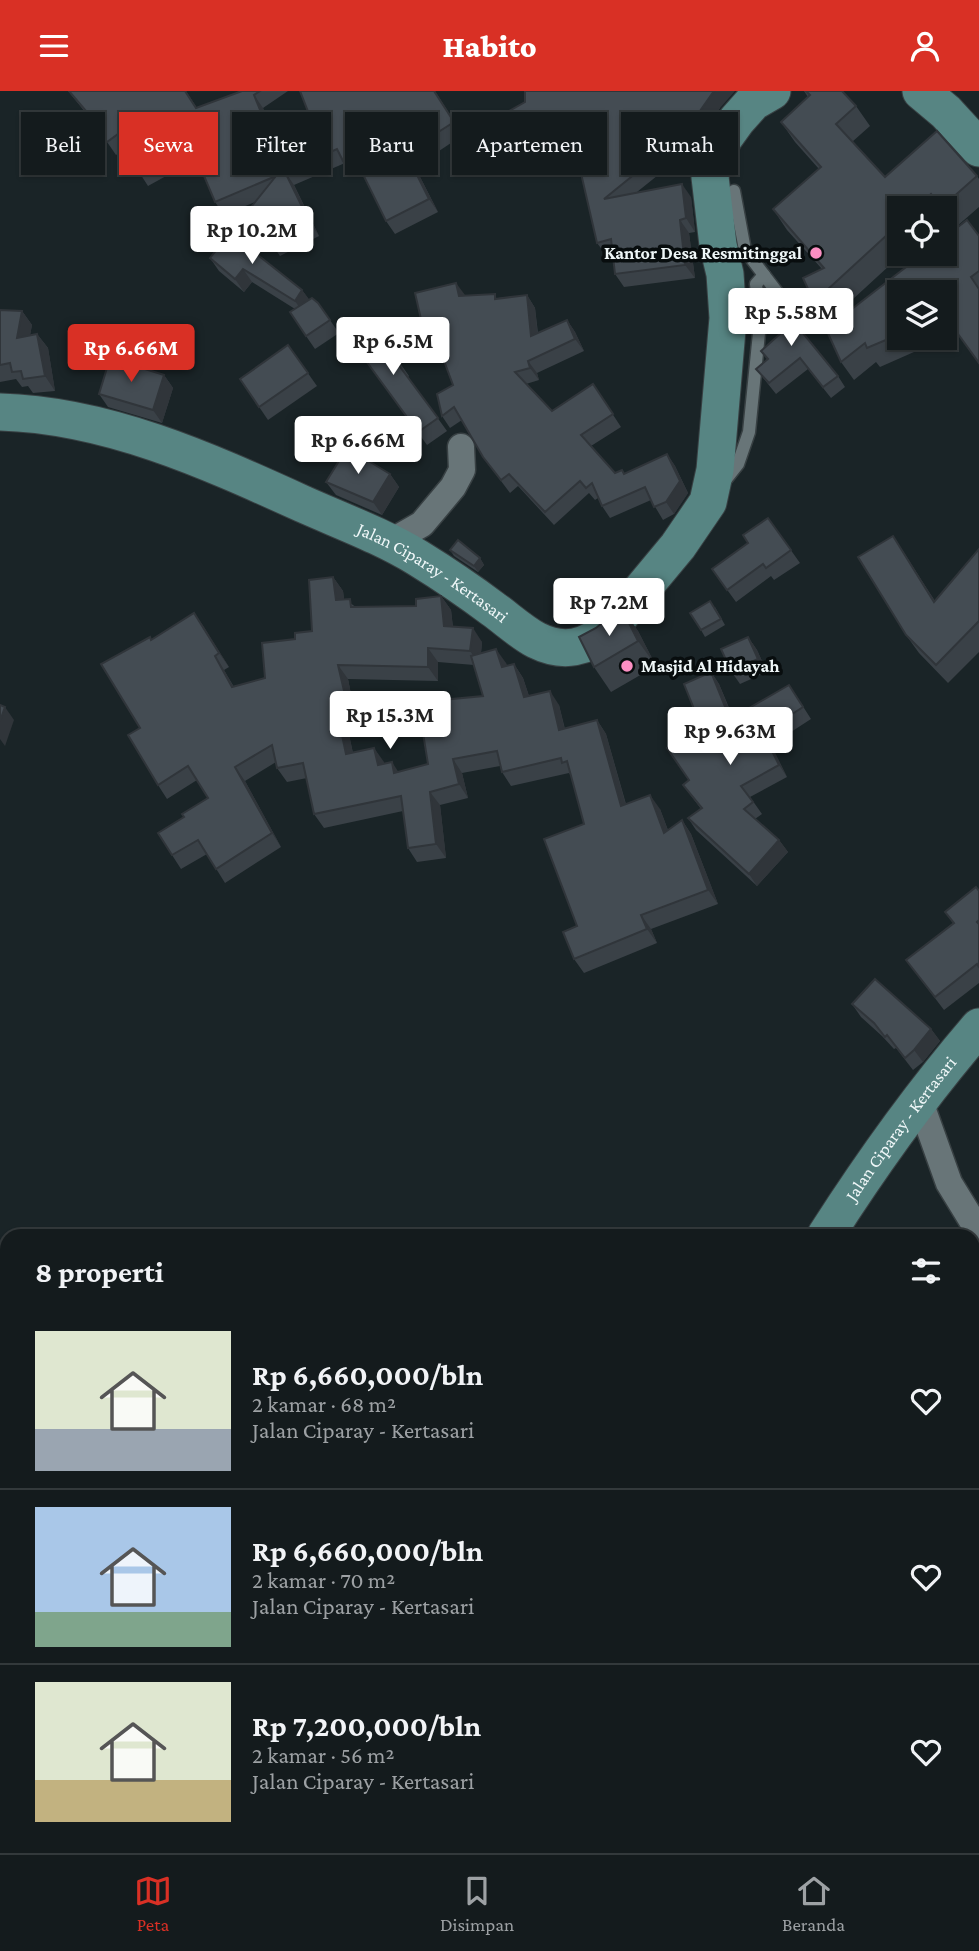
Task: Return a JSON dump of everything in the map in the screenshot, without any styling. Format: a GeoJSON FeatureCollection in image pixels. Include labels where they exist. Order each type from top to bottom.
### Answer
{"type":"FeatureCollection","features":[{"type":"Feature","properties":{"kind":"main road","name":"Jalan Ciparay - Kertasari"},"geometry":{"type":"LineString","coordinates":[[0,412],[31,413],[93,423],[140,436],[271,489],[389,543],[462,585],[537,640],[568,650],[596,639],[609,629],[678,546],[708,502],[715,470],[728,318],[725,274],[718,245],[710,177],[724,138],[753,102],[772,91]]}},
{"type":"Feature","properties":{"kind":"main road"},"geometry":{"type":"LineString","coordinates":[[920,91],[946,111],[979,148]]}},
{"type":"Feature","properties":{"kind":"main road","name":"Jalan Ciparay - Kertasari"},"geometry":{"type":"LineString","coordinates":[[830,1229],[853,1192],[979,1027]]}},
{"type":"Feature","properties":{"kind":"street"},"geometry":{"type":"LineString","coordinates":[[389,543],[422,524],[453,487],[461,470],[461,447]]}},
{"type":"Feature","properties":{"kind":"street"},"geometry":{"type":"LineString","coordinates":[[920,1102],[949,1183],[977,1229]]}},
{"type":"Feature","properties":{"kind":"lane"},"geometry":{"type":"LineString","coordinates":[[734,191],[746,250],[789,308]]}},
{"type":"Feature","properties":{"kind":"lane"},"geometry":{"type":"LineString","coordinates":[[708,502],[738,464],[749,432],[760,323],[756,284],[764,275]]}},
{"type":"Feature","properties":{"kind":"building"},"geometry":{"type":"Polygon","coordinates":[[[69,91],[185,91],[196,108],[242,91],[260,91],[254,95],[261,112],[232,112],[232,175],[286,175],[310,223],[271,243],[252,206],[276,176],[215,202],[204,175],[218,175],[218,112],[119,112],[119,136],[107,142],[105,112],[87,112],[69,91]]]}},
{"type":"Feature","properties":{"kind":"building"},"geometry":{"type":"Polygon","coordinates":[[[300,91],[434,91],[452,119],[452,123],[438,132],[438,112],[345,112],[345,160],[343,161],[337,149],[331,152],[331,112],[308,112],[300,91]]]}},
{"type":"Feature","properties":{"kind":"building"},"geometry":{"type":"Polygon","coordinates":[[[525,91],[714,91],[699,112],[621,112],[621,175],[634,175],[604,199],[682,184],[686,218],[680,220],[685,265],[615,274],[611,239],[597,243],[581,175],[607,175],[607,112],[507,112],[525,102],[525,91]]]}},
{"type":"Feature","properties":{"kind":"building"},"geometry":{"type":"Polygon","coordinates":[[[806,91],[842,91],[856,106],[836,124],[885,177],[937,131],[977,176],[954,196],[887,196],[887,235],[814,302],[803,278],[824,268],[773,209],[821,167],[781,122],[810,95],[806,91]]]}},
{"type":"Feature","properties":{"kind":"building"},"geometry":{"type":"Polygon","coordinates":[[[363,175],[417,175],[429,199],[386,221],[363,175]]]}},
{"type":"Feature","properties":{"kind":"building"},"geometry":{"type":"Polygon","coordinates":[[[967,220],[979,236],[979,271],[971,277],[979,289],[979,363],[957,333],[957,280],[889,280],[907,266],[957,266],[957,228],[967,220]]]}},
{"type":"Feature","properties":{"kind":"building"},"geometry":{"type":"Polygon","coordinates":[[[230,233],[302,290],[295,301],[243,269],[235,279],[210,258],[230,233]]]}},
{"type":"Feature","properties":{"kind":"building"},"geometry":{"type":"Polygon","coordinates":[[[887,282],[887,340],[867,348],[865,343],[841,362],[826,329],[887,282]]]}},
{"type":"Feature","properties":{"kind":"building"},"geometry":{"type":"Polygon","coordinates":[[[456,283],[459,296],[495,294],[495,299],[527,295],[531,336],[567,320],[575,339],[528,361],[530,368],[515,372],[552,411],[593,384],[613,414],[581,435],[615,473],[622,470],[624,474],[667,454],[680,481],[666,502],[654,507],[645,487],[602,506],[592,483],[586,488],[580,481],[545,512],[509,474],[501,480],[483,457],[454,407],[442,416],[437,394],[453,385],[431,326],[423,328],[415,293],[456,283]]]}},
{"type":"Feature","properties":{"kind":"building"},"geometry":{"type":"Polygon","coordinates":[[[770,297],[780,305],[838,376],[823,387],[800,358],[769,383],[756,369],[768,359],[761,351],[780,334],[761,311],[760,305],[770,297]]]}},
{"type":"Feature","properties":{"kind":"building"},"geometry":{"type":"Polygon","coordinates":[[[312,298],[330,320],[306,336],[290,312],[312,298]]]}},
{"type":"Feature","properties":{"kind":"building"},"geometry":{"type":"Polygon","coordinates":[[[0,310],[22,311],[17,338],[37,334],[45,376],[23,379],[21,371],[12,372],[10,363],[0,365],[0,310]]]}},
{"type":"Feature","properties":{"kind":"building"},"geometry":{"type":"Polygon","coordinates":[[[372,323],[438,418],[418,432],[350,339],[372,323]]]}},
{"type":"Feature","properties":{"kind":"building"},"geometry":{"type":"Polygon","coordinates":[[[288,345],[308,373],[259,407],[240,379],[288,345]]]}},
{"type":"Feature","properties":{"kind":"building"},"geometry":{"type":"Polygon","coordinates":[[[110,358],[164,375],[153,410],[99,394],[110,358]]]}},
{"type":"Feature","properties":{"kind":"building"},"geometry":{"type":"Polygon","coordinates":[[[347,448],[390,474],[373,502],[326,482],[347,448]]]}},
{"type":"Feature","properties":{"kind":"building"},"geometry":{"type":"Polygon","coordinates":[[[768,518],[791,550],[766,568],[763,564],[727,590],[712,569],[748,543],[743,535],[768,518]]]}},
{"type":"Feature","properties":{"kind":"building"},"geometry":{"type":"Polygon","coordinates":[[[893,536],[934,602],[979,549],[979,621],[936,665],[906,635],[858,557],[893,536]]]}},
{"type":"Feature","properties":{"kind":"building"},"geometry":{"type":"Polygon","coordinates":[[[458,540],[480,558],[474,566],[450,550],[458,540]]]}},
{"type":"Feature","properties":{"kind":"building"},"geometry":{"type":"Polygon","coordinates":[[[333,577],[336,600],[350,599],[351,607],[416,606],[416,599],[441,596],[444,626],[473,628],[470,651],[428,648],[428,667],[338,665],[345,695],[334,697],[346,754],[374,748],[378,765],[392,762],[394,773],[428,764],[423,733],[434,732],[431,701],[483,696],[471,656],[496,649],[502,667],[514,664],[524,697],[550,691],[559,730],[597,720],[621,806],[650,795],[664,833],[682,820],[708,890],[641,915],[647,929],[574,959],[563,932],[577,926],[544,839],[584,824],[567,761],[562,763],[561,758],[502,772],[497,751],[453,759],[459,784],[430,792],[436,844],[408,848],[401,796],[314,814],[303,763],[277,768],[272,745],[235,767],[272,833],[216,869],[198,840],[172,855],[158,833],[208,798],[188,766],[158,785],[128,735],[140,728],[101,664],[150,637],[151,640],[194,613],[219,653],[215,656],[232,687],[265,678],[262,643],[295,639],[295,633],[312,631],[309,580],[333,577]]]}},
{"type":"Feature","properties":{"kind":"building"},"geometry":{"type":"Polygon","coordinates":[[[710,601],[721,619],[701,630],[690,613],[710,601]]]}},
{"type":"Feature","properties":{"kind":"building"},"geometry":{"type":"Polygon","coordinates":[[[621,607],[638,641],[594,667],[579,637],[596,628],[621,607]]]}},
{"type":"Feature","properties":{"kind":"building"},"geometry":{"type":"Polygon","coordinates":[[[748,637],[758,659],[731,671],[721,649],[748,637]]]}},
{"type":"Feature","properties":{"kind":"building"},"geometry":{"type":"Polygon","coordinates":[[[711,672],[730,719],[789,685],[803,707],[763,733],[779,765],[741,786],[753,802],[744,809],[779,840],[749,874],[688,818],[702,808],[683,785],[689,780],[667,748],[700,724],[684,684],[711,672]]]}},
{"type":"Feature","properties":{"kind":"building"},"geometry":{"type":"Polygon","coordinates":[[[0,705],[5,707],[0,721],[0,705]]]}},
{"type":"Feature","properties":{"kind":"building"},"geometry":{"type":"Polygon","coordinates":[[[976,887],[979,891],[979,967],[977,964],[935,997],[906,960],[954,923],[945,912],[976,887]]]}},
{"type":"Feature","properties":{"kind":"building"},"geometry":{"type":"Polygon","coordinates":[[[875,979],[931,1029],[905,1058],[887,1035],[885,1037],[874,1023],[852,1004],[875,979]]]}},
{"type":"Feature","properties":{"kind":"place","name":"Kantor Desa Resmitinggal"},"geometry":{"type":"Point","coordinates":[816,253]}},
{"type":"Feature","properties":{"kind":"place","name":"Masjid Al Hidayah"},"geometry":{"type":"Point","coordinates":[627,666]}}]}
